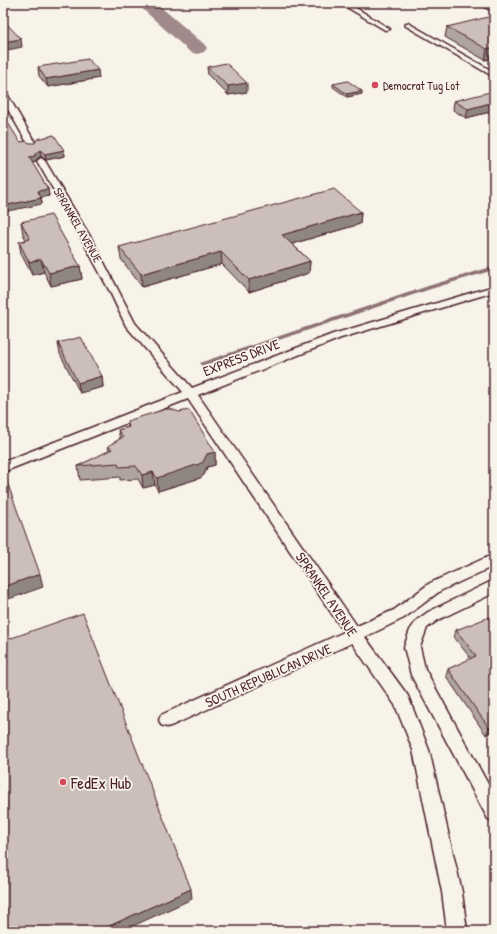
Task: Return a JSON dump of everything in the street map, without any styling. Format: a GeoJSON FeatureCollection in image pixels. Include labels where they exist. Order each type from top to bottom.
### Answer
{"type":"FeatureCollection","features":[{"type":"Feature","properties":{"kind":"main road"},"geometry":{"type":"LineString","coordinates":[[482,3],[494,9]]}},
{"type":"Feature","properties":{"kind":"street"},"geometry":{"type":"LineString","coordinates":[[343,3],[387,29]]}},
{"type":"Feature","properties":{"kind":"street"},"geometry":{"type":"LineString","coordinates":[[408,25],[494,74]]}},
{"type":"Feature","properties":{"kind":"street"},"geometry":{"type":"LineString","coordinates":[[3,94],[33,146]]}},
{"type":"Feature","properties":{"kind":"street","name":"SPRANKEL AVENUE"},"geometry":{"type":"LineString","coordinates":[[42,161],[89,243],[130,324],[190,392],[355,636],[402,701],[421,750],[452,892],[457,931]]}},
{"type":"Feature","properties":{"kind":"street","name":"EXPRESS DRIVE"},"geometry":{"type":"LineString","coordinates":[[3,467],[190,392],[337,336],[494,289]]}},
{"type":"Feature","properties":{"kind":"street","name":"SOUTH REPUBLICAN DRIVE"},"geometry":{"type":"LineString","coordinates":[[167,720],[355,636],[399,614],[436,587],[494,560]]}},
{"type":"Feature","properties":{"kind":"street"},"geometry":{"type":"LineString","coordinates":[[494,586],[433,616],[422,624],[418,630],[412,647],[418,670],[494,813]]}},
{"type":"Feature","properties":{"kind":"building"},"geometry":{"type":"Polygon","coordinates":[[[488,17],[494,20],[494,47],[487,49],[447,27],[488,17]]]}},
{"type":"Feature","properties":{"kind":"building"},"geometry":{"type":"Polygon","coordinates":[[[3,20],[21,39],[3,42],[3,20]]]}},
{"type":"Feature","properties":{"kind":"building"},"geometry":{"type":"Polygon","coordinates":[[[88,59],[98,70],[46,79],[38,67],[88,59]]]}},
{"type":"Feature","properties":{"kind":"building"},"geometry":{"type":"Polygon","coordinates":[[[226,63],[247,83],[228,86],[207,67],[226,63]]]}},
{"type":"Feature","properties":{"kind":"building"},"geometry":{"type":"Polygon","coordinates":[[[348,81],[362,91],[347,94],[333,84],[348,81]]]}},
{"type":"Feature","properties":{"kind":"building"},"geometry":{"type":"Polygon","coordinates":[[[490,92],[494,94],[494,102],[468,109],[454,101],[490,92]]]}},
{"type":"Feature","properties":{"kind":"building"},"geometry":{"type":"Polygon","coordinates":[[[3,115],[20,142],[27,141],[29,143],[35,143],[37,139],[54,135],[64,150],[45,154],[40,150],[35,154],[35,156],[29,157],[48,189],[38,191],[41,198],[3,206],[3,115]]]}},
{"type":"Feature","properties":{"kind":"building"},"geometry":{"type":"Polygon","coordinates":[[[334,189],[361,212],[282,235],[310,261],[249,280],[221,252],[141,274],[119,247],[334,189]]]}},
{"type":"Feature","properties":{"kind":"building"},"geometry":{"type":"Polygon","coordinates":[[[51,215],[80,266],[49,273],[41,259],[29,262],[19,242],[30,239],[21,222],[51,215]]]}},
{"type":"Feature","properties":{"kind":"building"},"geometry":{"type":"Polygon","coordinates":[[[81,337],[102,376],[78,383],[58,343],[81,337]]]}},
{"type":"Feature","properties":{"kind":"building"},"geometry":{"type":"Polygon","coordinates":[[[166,409],[179,412],[189,410],[215,452],[207,454],[203,462],[199,464],[157,478],[153,472],[142,475],[136,466],[119,467],[118,463],[78,466],[112,449],[108,446],[123,437],[118,430],[129,427],[127,421],[166,409]]]}},
{"type":"Feature","properties":{"kind":"building"},"geometry":{"type":"Polygon","coordinates":[[[6,479],[40,574],[3,587],[3,480],[6,479]]]}},
{"type":"Feature","properties":{"kind":"building","name":"FedEx Hub"},"geometry":{"type":"Polygon","coordinates":[[[83,613],[191,889],[98,931],[3,931],[3,641],[83,613]]]}},
{"type":"Feature","properties":{"kind":"building"},"geometry":{"type":"Polygon","coordinates":[[[492,616],[494,619],[494,725],[489,728],[448,669],[476,656],[456,630],[492,616]]]}},
{"type":"Feature","properties":{"kind":"building"},"geometry":{"type":"Polygon","coordinates":[[[278,926],[280,931],[267,931],[278,926]]]}},
{"type":"Feature","properties":{"kind":"waterway"},"geometry":{"type":"LineString","coordinates":[[202,364],[431,287],[494,268]]}},
{"type":"Feature","properties":{"kind":"taxiway"},"geometry":{"type":"LineString","coordinates":[[145,3],[197,48]]}},
{"type":"Feature","properties":{"kind":"place","name":"Democrat Tug Lot"},"geometry":{"type":"Point","coordinates":[375,85]}},
{"type":"Feature","properties":{"kind":"place","name":"FedEx Hub"},"geometry":{"type":"Point","coordinates":[63,782]}}]}
